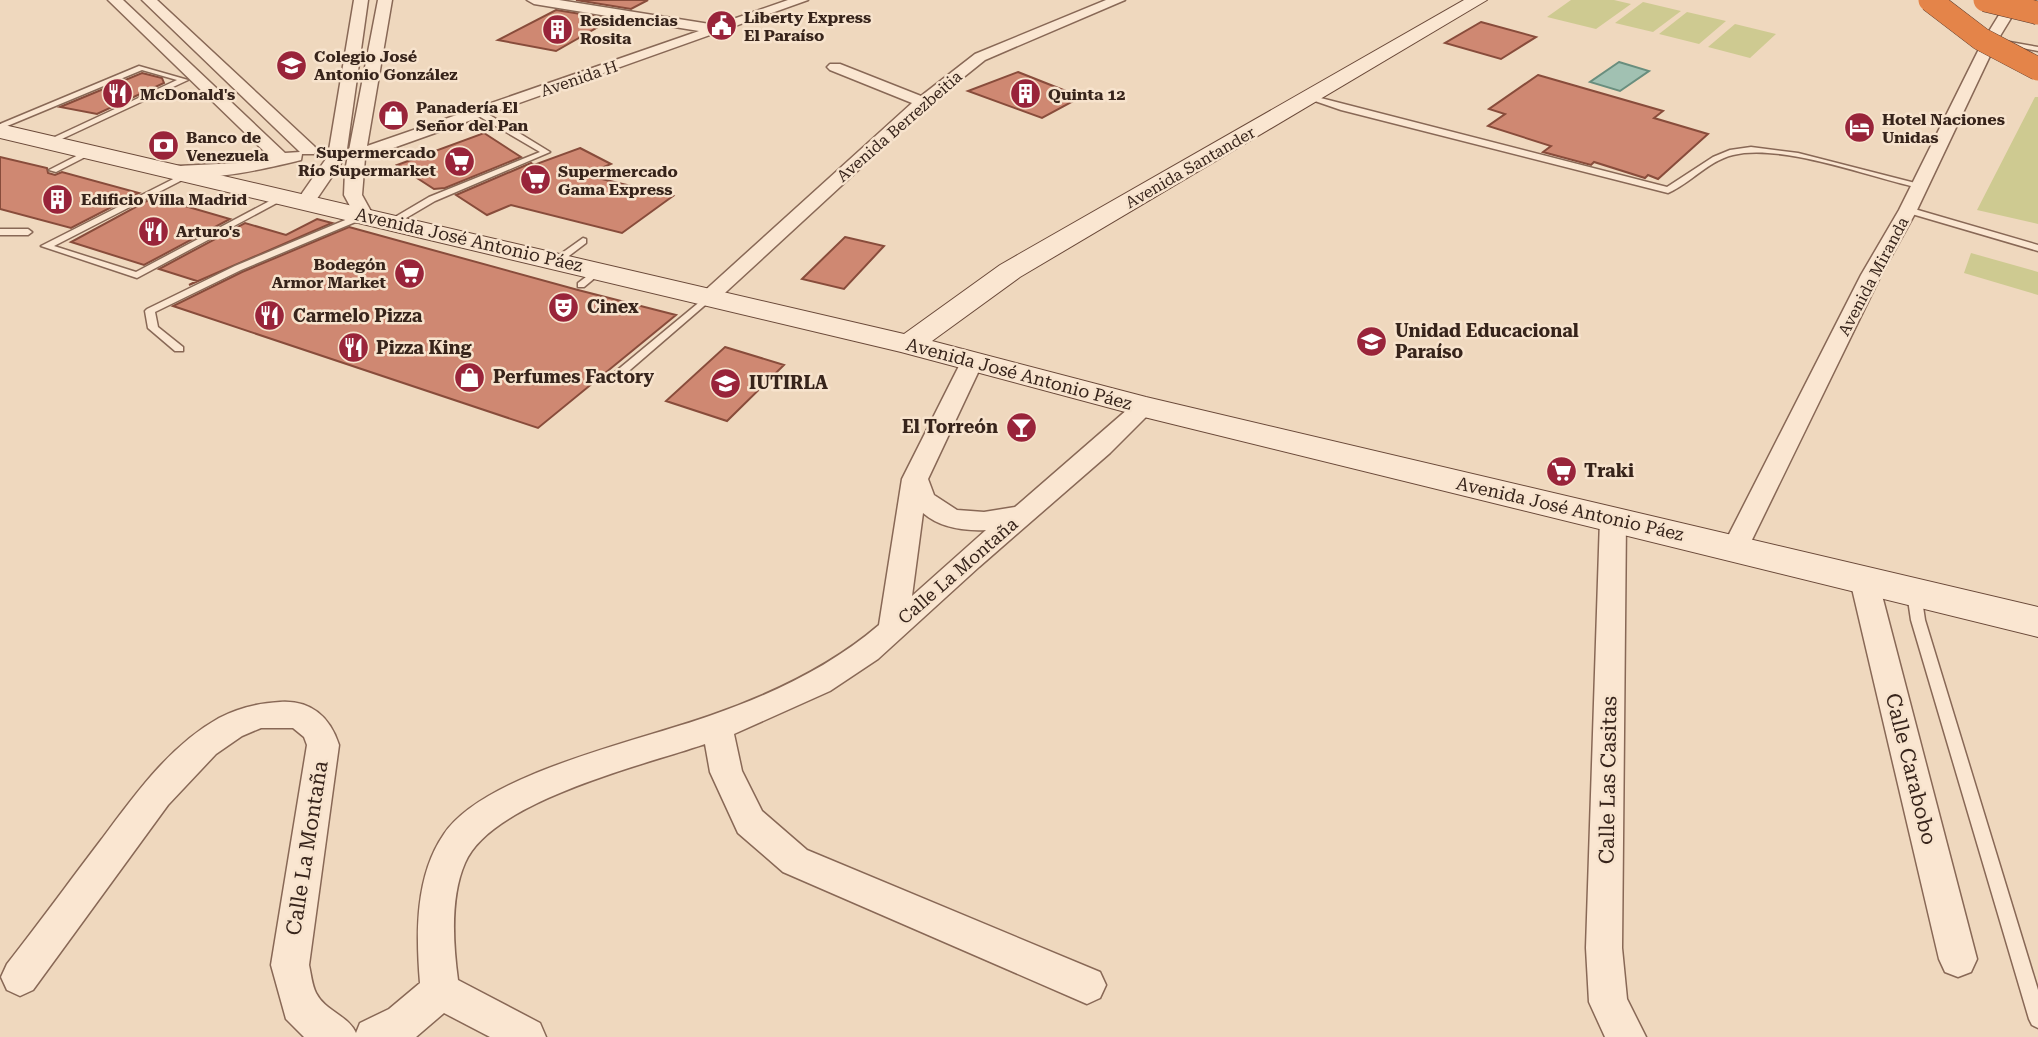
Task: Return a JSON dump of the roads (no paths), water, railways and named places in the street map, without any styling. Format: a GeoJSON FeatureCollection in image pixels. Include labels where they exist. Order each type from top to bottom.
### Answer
{"type":"FeatureCollection","features":[{"type":"Feature","properties":{"kind":"highway"},"geometry":{"type":"LineString","coordinates":[[1930,0],[1949,19],[1986,45],[2038,69]]}},
{"type":"Feature","properties":{"kind":"highway"},"geometry":{"type":"LineString","coordinates":[[1985,0],[2038,13]]}},
{"type":"Feature","properties":{"kind":"main road","name":"Avenida Santander"},"geometry":{"type":"LineString","coordinates":[[910,345],[929,328],[1010,271],[1478,0]]}},
{"type":"Feature","properties":{"kind":"main road","name":"Avenida José Antonio Páez"},"geometry":{"type":"LineString","coordinates":[[0,129],[558,260],[590,278],[708,298],[910,345],[1143,407],[2038,622]]}},
{"type":"Feature","properties":{"kind":"street"},"geometry":{"type":"LineString","coordinates":[[115,0],[283,160]]}},
{"type":"Feature","properties":{"kind":"street"},"geometry":{"type":"LineString","coordinates":[[149,0],[308,150]]}},
{"type":"Feature","properties":{"kind":"street"},"geometry":{"type":"LineString","coordinates":[[295,200],[337,156],[361,0]]}},
{"type":"Feature","properties":{"kind":"street"},"geometry":{"type":"LineString","coordinates":[[363,216],[353,195],[357,155],[385,0]]}},
{"type":"Feature","properties":{"kind":"street"},"geometry":{"type":"LineString","coordinates":[[534,0],[719,29]]}},
{"type":"Feature","properties":{"kind":"street","name":"Avenida H"},"geometry":{"type":"LineString","coordinates":[[357,155],[801,0]]}},
{"type":"Feature","properties":{"kind":"street","name":"Avenida Berrezbeitia"},"geometry":{"type":"LineString","coordinates":[[708,298],[923,102],[980,57],[1118,0]]}},
{"type":"Feature","properties":{"kind":"street","name":"Avenida Miranda"},"geometry":{"type":"LineString","coordinates":[[1735,548],[1871,275],[1909,210],[1990,41],[2012,5]]}},
{"type":"Feature","properties":{"kind":"street"},"geometry":{"type":"LineString","coordinates":[[835,67],[923,102]]}},
{"type":"Feature","properties":{"kind":"street"},"geometry":{"type":"LineString","coordinates":[[184,172],[238,168],[283,160],[308,150],[343,125]]}},
{"type":"Feature","properties":{"kind":"street","name":"Calle La Montaña"},"geometry":{"type":"LineString","coordinates":[[893,628],[915,479],[972,362]]}},
{"type":"Feature","properties":{"kind":"street","name":"Calle La Montaña"},"geometry":{"type":"LineString","coordinates":[[440,991],[436,960],[444,869],[457,843],[483,818],[528,793],[717,727],[830,677],[864,656],[1143,407]]}},
{"type":"Feature","properties":{"kind":"street","name":"Calle La Montaña"},"geometry":{"type":"LineString","coordinates":[[915,479],[925,502],[951,519],[1000,521],[1023,513]]}},
{"type":"Feature","properties":{"kind":"street","name":"Calle Las Casitas"},"geometry":{"type":"LineString","coordinates":[[1614,519],[1604,948],[1608,1002],[1626,1037]]}},
{"type":"Feature","properties":{"kind":"street","name":"Calle Carabobo"},"geometry":{"type":"LineString","coordinates":[[1864,580],[1958,959]]}},
{"type":"Feature","properties":{"kind":"street","name":"Calle La Montaña"},"geometry":{"type":"LineString","coordinates":[[20,977],[161,786],[198,751],[232,726],[271,712],[299,715],[318,728],[323,746],[290,965],[300,1004],[322,1028],[338,1037]]}},
{"type":"Feature","properties":{"kind":"street"},"geometry":{"type":"LineString","coordinates":[[717,727],[726,772],[750,822],[795,861],[1087,985]]}},
{"type":"Feature","properties":{"kind":"street"},"geometry":{"type":"LineString","coordinates":[[374,1037],[403,1023],[440,991],[526,1037]]}},
{"type":"Feature","properties":{"kind":"lane"},"geometry":{"type":"LineString","coordinates":[[1990,41],[2038,49]]}},
{"type":"Feature","properties":{"kind":"lane"},"geometry":{"type":"LineString","coordinates":[[0,129],[142,68],[184,80],[48,142]]}},
{"type":"Feature","properties":{"kind":"lane"},"geometry":{"type":"LineString","coordinates":[[1312,97],[1345,108],[1668,190],[1722,157],[1749,149],[1784,152],[1919,185]]}},
{"type":"Feature","properties":{"kind":"lane"},"geometry":{"type":"LineString","coordinates":[[393,222],[432,199],[546,152],[480,113]]}},
{"type":"Feature","properties":{"kind":"lane"},"geometry":{"type":"LineString","coordinates":[[53,170],[91,152]]}},
{"type":"Feature","properties":{"kind":"lane"},"geometry":{"type":"LineString","coordinates":[[184,172],[46,246],[137,275],[295,200]]}},
{"type":"Feature","properties":{"kind":"lane"},"geometry":{"type":"LineString","coordinates":[[1909,210],[2038,248]]}},
{"type":"Feature","properties":{"kind":"lane"},"geometry":{"type":"LineString","coordinates":[[179,349],[153,328],[150,311],[238,268],[363,216]]}},
{"type":"Feature","properties":{"kind":"lane"},"geometry":{"type":"LineString","coordinates":[[0,232],[28,232]]}},
{"type":"Feature","properties":{"kind":"lane"},"geometry":{"type":"LineString","coordinates":[[558,260],[583,241]]}},
{"type":"Feature","properties":{"kind":"lane"},"geometry":{"type":"LineString","coordinates":[[619,374],[708,298]]}},
{"type":"Feature","properties":{"kind":"lane"},"geometry":{"type":"LineString","coordinates":[[1914,592],[1922,634],[2038,1019]]}},
{"type":"Feature","properties":{"kind":"place","name":"Liberty Express El Paraíso"},"geometry":{"type":"Point","coordinates":[721,26]}},
{"type":"Feature","properties":{"kind":"place","name":"Residencias Rosita"},"geometry":{"type":"Point","coordinates":[557,29]}},
{"type":"Feature","properties":{"kind":"place","name":"Colegio José Antonio González"},"geometry":{"type":"Point","coordinates":[291,65]}},
{"type":"Feature","properties":{"kind":"place","name":"McDonald's"},"geometry":{"type":"Point","coordinates":[117,94]}},
{"type":"Feature","properties":{"kind":"place","name":"Quinta 12"},"geometry":{"type":"Point","coordinates":[1025,94]}},
{"type":"Feature","properties":{"kind":"place","name":"Panadería El Señor del Pan"},"geometry":{"type":"Point","coordinates":[393,116]}},
{"type":"Feature","properties":{"kind":"place","name":"Hotel Naciones Unidas"},"geometry":{"type":"Point","coordinates":[1859,128]}},
{"type":"Feature","properties":{"kind":"place","name":"Banco de Venezuela"},"geometry":{"type":"Point","coordinates":[163,146]}},
{"type":"Feature","properties":{"kind":"place","name":"Supermercado Río Supermarket"},"geometry":{"type":"Point","coordinates":[459,161]}},
{"type":"Feature","properties":{"kind":"place","name":"Supermercado Gama Express"},"geometry":{"type":"Point","coordinates":[535,180]}},
{"type":"Feature","properties":{"kind":"place","name":"Edificio Villa Madrid"},"geometry":{"type":"Point","coordinates":[58,199]}},
{"type":"Feature","properties":{"kind":"place","name":"Arturo's"},"geometry":{"type":"Point","coordinates":[153,231]}},
{"type":"Feature","properties":{"kind":"place","name":"Bodegón Armor Market"},"geometry":{"type":"Point","coordinates":[409,273]}},
{"type":"Feature","properties":{"kind":"place","name":"Cinex"},"geometry":{"type":"Point","coordinates":[564,307]}},
{"type":"Feature","properties":{"kind":"place","name":"Carmelo Pizza"},"geometry":{"type":"Point","coordinates":[270,316]}},
{"type":"Feature","properties":{"kind":"place","name":"Unidad Educacional Paraíso"},"geometry":{"type":"Point","coordinates":[1372,341]}},
{"type":"Feature","properties":{"kind":"place","name":"Pizza King"},"geometry":{"type":"Point","coordinates":[353,348]}},
{"type":"Feature","properties":{"kind":"place","name":"Perfumes Factory"},"geometry":{"type":"Point","coordinates":[470,377]}},
{"type":"Feature","properties":{"kind":"place","name":"IUTIRLA"},"geometry":{"type":"Point","coordinates":[726,383]}},
{"type":"Feature","properties":{"kind":"place","name":"El Torreón"},"geometry":{"type":"Point","coordinates":[1021,427]}},
{"type":"Feature","properties":{"kind":"place","name":"Traki"},"geometry":{"type":"Point","coordinates":[1561,471]}}]}
